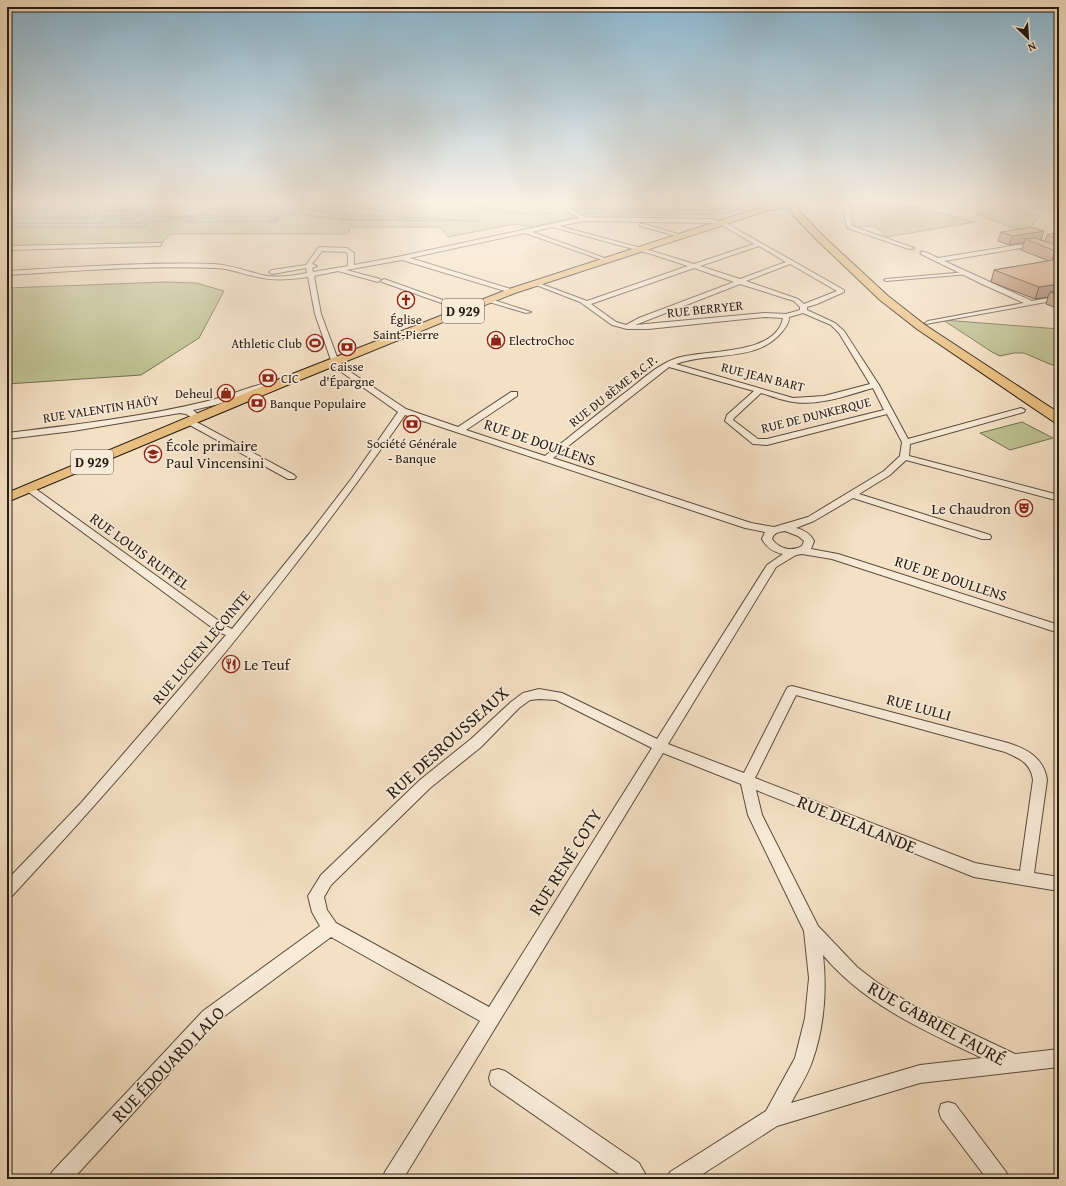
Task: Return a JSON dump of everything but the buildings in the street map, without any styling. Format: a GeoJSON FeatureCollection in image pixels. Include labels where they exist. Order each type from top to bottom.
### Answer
{"type":"FeatureCollection","features":[{"type":"Feature","properties":{"kind":"main road","name":"D 929"},"geometry":{"type":"LineString","coordinates":[[7,498],[197,415],[335,362],[488,300],[534,283],[615,257]]}},
{"type":"Feature","properties":{"kind":"main road"},"geometry":{"type":"LineString","coordinates":[[841,257],[876,290],[921,327],[1059,419]]}},
{"type":"Feature","properties":{"kind":"street"},"geometry":{"type":"LineString","coordinates":[[308,266],[314,257]]}},
{"type":"Feature","properties":{"kind":"street"},"geometry":{"type":"LineString","coordinates":[[351,257],[351,266]]}},
{"type":"Feature","properties":{"kind":"street"},"geometry":{"type":"LineString","coordinates":[[599,257],[607,260]]}},
{"type":"Feature","properties":{"kind":"street"},"geometry":{"type":"LineString","coordinates":[[666,257],[796,300],[804,309],[838,327],[875,386],[906,442],[904,457],[887,473],[811,519],[775,532],[768,542],[773,547]]}},
{"type":"Feature","properties":{"kind":"street"},"geometry":{"type":"LineString","coordinates":[[585,304],[719,257]]}},
{"type":"Feature","properties":{"kind":"street"},"geometry":{"type":"LineString","coordinates":[[781,257],[842,291],[786,316]]}},
{"type":"Feature","properties":{"kind":"street"},"geometry":{"type":"LineString","coordinates":[[932,257],[1030,303]]}},
{"type":"Feature","properties":{"kind":"street"},"geometry":{"type":"LineString","coordinates":[[938,260],[954,257]]}},
{"type":"Feature","properties":{"kind":"street"},"geometry":{"type":"LineString","coordinates":[[7,273],[114,266],[187,265],[219,266],[254,275],[275,278],[311,275],[351,266],[402,258],[512,291]]}},
{"type":"Feature","properties":{"kind":"street"},"geometry":{"type":"LineString","coordinates":[[627,326],[641,319],[791,262]]}},
{"type":"Feature","properties":{"kind":"street"},"geometry":{"type":"LineString","coordinates":[[254,275],[308,266],[351,266]]}},
{"type":"Feature","properties":{"kind":"street"},"geometry":{"type":"LineString","coordinates":[[308,266],[318,314],[335,362]]}},
{"type":"Feature","properties":{"kind":"street"},"geometry":{"type":"LineString","coordinates":[[338,269],[381,281],[466,310]]}},
{"type":"Feature","properties":{"kind":"street"},"geometry":{"type":"LineString","coordinates":[[886,280],[966,274]]}},
{"type":"Feature","properties":{"kind":"street"},"geometry":{"type":"LineString","coordinates":[[976,278],[990,276]]}},
{"type":"Feature","properties":{"kind":"street","name":"RUE BERRYER"},"geometry":{"type":"LineString","coordinates":[[534,283],[585,304],[614,324],[627,326],[648,327],[766,315],[786,316]]}},
{"type":"Feature","properties":{"kind":"street"},"geometry":{"type":"LineString","coordinates":[[928,323],[1055,299]]}},
{"type":"Feature","properties":{"kind":"street"},"geometry":{"type":"LineString","coordinates":[[488,300],[528,312]]}},
{"type":"Feature","properties":{"kind":"street","name":"RUE DU 8ÈME B.C.P."},"geometry":{"type":"LineString","coordinates":[[546,459],[668,364],[696,356],[760,346],[776,336],[786,321],[786,316]]}},
{"type":"Feature","properties":{"kind":"street","name":"RUE DE DOULLENS"},"geometry":{"type":"LineString","coordinates":[[335,362],[337,366],[403,411],[749,526],[775,532],[799,532],[834,556]]}},
{"type":"Feature","properties":{"kind":"street","name":"RUE JEAN BART"},"geometry":{"type":"LineString","coordinates":[[668,364],[793,400],[808,401],[875,386]]}},
{"type":"Feature","properties":{"kind":"street","name":"RUE DE DUNKERQUE"},"geometry":{"type":"LineString","coordinates":[[760,390],[730,417],[729,421],[756,442],[767,442],[889,411]]}},
{"type":"Feature","properties":{"kind":"street"},"geometry":{"type":"LineString","coordinates":[[460,430],[514,394]]}},
{"type":"Feature","properties":{"kind":"street","name":"RUE VALENTIN HAÜY"},"geometry":{"type":"LineString","coordinates":[[7,436],[73,428],[180,410],[197,415]]}},
{"type":"Feature","properties":{"kind":"street"},"geometry":{"type":"LineString","coordinates":[[906,442],[1021,410]]}},
{"type":"Feature","properties":{"kind":"street","name":"RUE LUCIEN LECOINTE"},"geometry":{"type":"LineString","coordinates":[[7,891],[86,807],[234,634],[313,536],[355,480],[403,411]]}},
{"type":"Feature","properties":{"kind":"street"},"geometry":{"type":"LineString","coordinates":[[197,415],[291,477]]}},
{"type":"Feature","properties":{"kind":"street"},"geometry":{"type":"LineString","coordinates":[[904,457],[1059,498]]}},
{"type":"Feature","properties":{"kind":"street","name":"RUE LOUIS RUFFEL"},"geometry":{"type":"LineString","coordinates":[[30,489],[222,629],[234,634]]}},
{"type":"Feature","properties":{"kind":"street"},"geometry":{"type":"LineString","coordinates":[[850,494],[986,537]]}},
{"type":"Feature","properties":{"kind":"street"},"geometry":{"type":"LineString","coordinates":[[798,552],[809,545],[806,527],[811,519]]}},
{"type":"Feature","properties":{"kind":"street","name":"RUE DE DOULLENS"},"geometry":{"type":"LineString","coordinates":[[773,547],[786,552],[834,556],[1059,629]]}},
{"type":"Feature","properties":{"kind":"street","name":"RUE RENÉ COTY"},"geometry":{"type":"LineString","coordinates":[[392,1179],[772,565],[773,547]]}},
{"type":"Feature","properties":{"kind":"street","name":"RUE RENÉ COTY"},"geometry":{"type":"LineString","coordinates":[[772,565],[798,552]]}},
{"type":"Feature","properties":{"kind":"street","name":"RUE LULLI"},"geometry":{"type":"LineString","coordinates":[[746,780],[792,690],[1008,748],[1026,756],[1035,763],[1040,771],[1026,879]]}},
{"type":"Feature","properties":{"kind":"street","name":"RUE DESROUSSEAUX"},"geometry":{"type":"LineString","coordinates":[[330,928],[320,912],[316,896],[326,880],[425,784],[476,743],[515,705],[527,696],[539,694],[558,696],[660,746]]}},
{"type":"Feature","properties":{"kind":"street","name":"RUE DELALANDE"},"geometry":{"type":"LineString","coordinates":[[660,746],[974,870],[1059,884]]}},
{"type":"Feature","properties":{"kind":"street","name":"RUE GABRIEL FAURÉ"},"geometry":{"type":"LineString","coordinates":[[746,780],[755,815],[812,931],[851,973],[884,997],[945,1031],[1013,1062]]}},
{"type":"Feature","properties":{"kind":"street"},"geometry":{"type":"LineString","coordinates":[[330,928],[492,1018]]}},
{"type":"Feature","properties":{"kind":"street","name":"RUE ÉDOUARD LALO"},"geometry":{"type":"LineString","coordinates":[[58,1179],[209,1017],[330,928]]}},
{"type":"Feature","properties":{"kind":"street","name":"RUE GABRIEL FAURÉ"},"geometry":{"type":"LineString","coordinates":[[773,1118],[803,1061],[814,1018],[817,978],[812,931]]}},
{"type":"Feature","properties":{"kind":"street"},"geometry":{"type":"LineString","coordinates":[[1013,1062],[1059,1058]]}},
{"type":"Feature","properties":{"kind":"street","name":"RUE GABRIEL FAURÉ"},"geometry":{"type":"LineString","coordinates":[[677,1179],[773,1118],[920,1074],[1013,1062]]}},
{"type":"Feature","properties":{"kind":"street"},"geometry":{"type":"LineString","coordinates":[[498,1078],[632,1170],[638,1179]]}},
{"type":"Feature","properties":{"kind":"street"},"geometry":{"type":"LineString","coordinates":[[948,1111],[999,1179]]}},
{"type":"Feature","properties":{"kind":"green space"},"geometry":{"type":"Polygon","coordinates":[[[165,282],[196,283],[224,291],[199,338],[141,375],[7,384],[7,288],[165,282]]]}},
{"type":"Feature","properties":{"kind":"green space"},"geometry":{"type":"Polygon","coordinates":[[[943,320],[1059,329],[1059,364],[1052,365],[1024,353],[1014,353],[1000,356],[943,320]]]}},
{"type":"Feature","properties":{"kind":"green space"},"geometry":{"type":"Polygon","coordinates":[[[1022,422],[1053,438],[1010,450],[980,433],[1022,422]]]}},
{"type":"Feature","properties":{"kind":"place","name":"Église Saint-Pierre"},"geometry":{"type":"Point","coordinates":[406,300]}},
{"type":"Feature","properties":{"kind":"place","name":"ElectroChoc"},"geometry":{"type":"Point","coordinates":[496,340]}},
{"type":"Feature","properties":{"kind":"place","name":"Athletic Club"},"geometry":{"type":"Point","coordinates":[315,343]}},
{"type":"Feature","properties":{"kind":"place","name":"Caisse d'Épargne"},"geometry":{"type":"Point","coordinates":[347,347]}},
{"type":"Feature","properties":{"kind":"place","name":"CIC"},"geometry":{"type":"Point","coordinates":[268,378]}},
{"type":"Feature","properties":{"kind":"place","name":"Deheul"},"geometry":{"type":"Point","coordinates":[226,393]}},
{"type":"Feature","properties":{"kind":"place","name":"Banque Populaire"},"geometry":{"type":"Point","coordinates":[257,403]}},
{"type":"Feature","properties":{"kind":"place","name":"Société Générale - Banque"},"geometry":{"type":"Point","coordinates":[412,424]}},
{"type":"Feature","properties":{"kind":"place","name":"École primaire Paul Vincensini"},"geometry":{"type":"Point","coordinates":[153,454]}},
{"type":"Feature","properties":{"kind":"place","name":"Le Chaudron"},"geometry":{"type":"Point","coordinates":[1024,508]}},
{"type":"Feature","properties":{"kind":"place","name":"Le Teuf"},"geometry":{"type":"Point","coordinates":[231,664]}}]}
